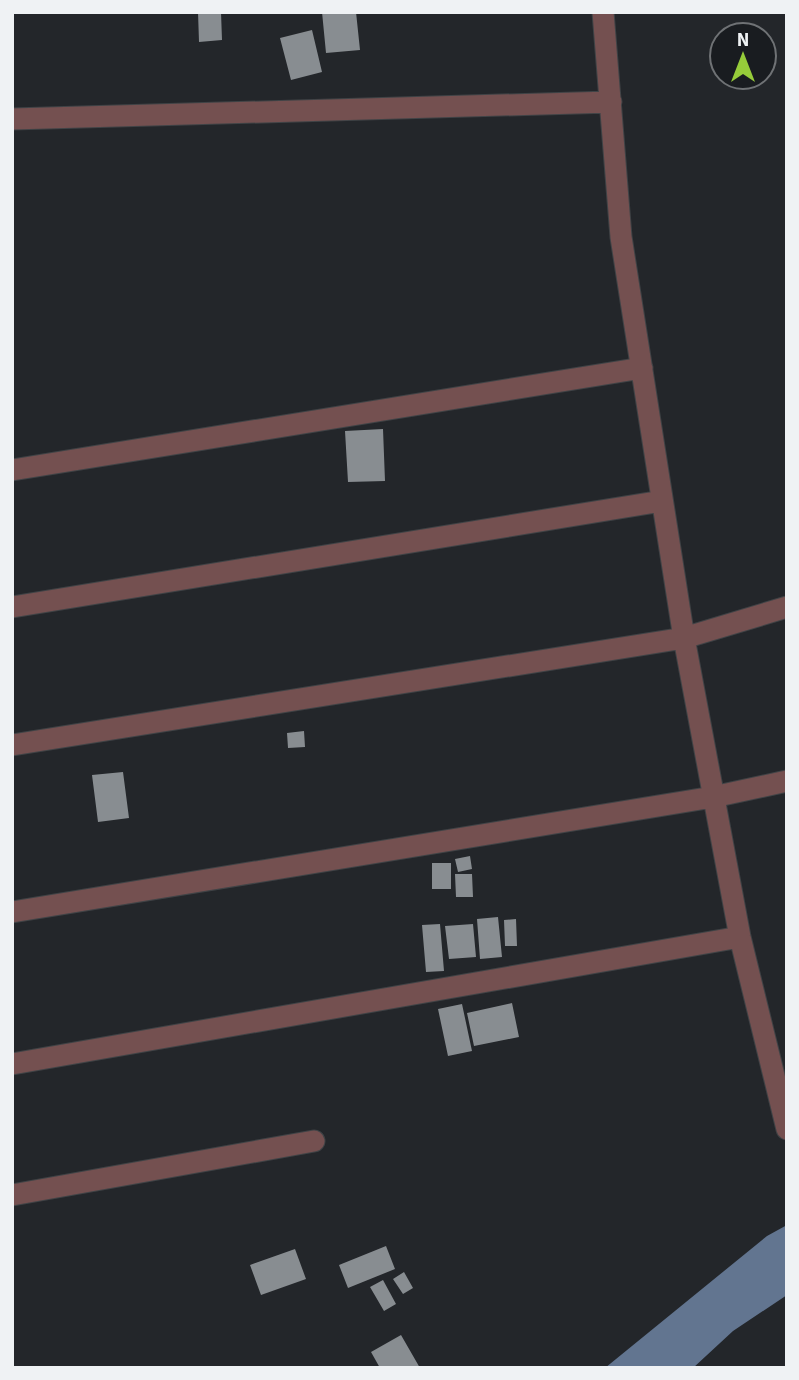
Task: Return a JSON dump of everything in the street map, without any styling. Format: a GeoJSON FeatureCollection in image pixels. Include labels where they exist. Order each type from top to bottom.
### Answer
{"type":"FeatureCollection","features":[{"type":"Feature","properties":{"kind":"street"},"geometry":{"type":"LineString","coordinates":[[603,12],[621,237],[684,638],[740,937],[787,1129]]}},
{"type":"Feature","properties":{"kind":"street"},"geometry":{"type":"LineString","coordinates":[[12,119],[611,102]]}},
{"type":"Feature","properties":{"kind":"street"},"geometry":{"type":"LineString","coordinates":[[12,470],[642,368]]}},
{"type":"Feature","properties":{"kind":"street"},"geometry":{"type":"LineString","coordinates":[[12,607],[662,500]]}},
{"type":"Feature","properties":{"kind":"street"},"geometry":{"type":"LineString","coordinates":[[12,745],[684,638],[787,607]]}},
{"type":"Feature","properties":{"kind":"street"},"geometry":{"type":"LineString","coordinates":[[12,912],[713,797],[787,781]]}},
{"type":"Feature","properties":{"kind":"street"},"geometry":{"type":"LineString","coordinates":[[12,1064],[740,937]]}},
{"type":"Feature","properties":{"kind":"street"},"geometry":{"type":"LineString","coordinates":[[12,1195],[314,1142]]}},
{"type":"Feature","properties":{"kind":"water"},"geometry":{"type":"Polygon","coordinates":[[[787,1225],[787,1295],[733,1331],[693,1368],[605,1368],[767,1236],[787,1225]]]}},
{"type":"Feature","properties":{"kind":"building"},"geometry":{"type":"Polygon","coordinates":[[[198,12],[221,12],[222,40],[199,42],[198,12]]]}},
{"type":"Feature","properties":{"kind":"building"},"geometry":{"type":"Polygon","coordinates":[[[322,12],[356,12],[360,50],[326,53],[322,12]]]}},
{"type":"Feature","properties":{"kind":"building"},"geometry":{"type":"Polygon","coordinates":[[[312,30],[322,72],[291,80],[280,38],[312,30]]]}},
{"type":"Feature","properties":{"kind":"building"},"geometry":{"type":"Polygon","coordinates":[[[383,429],[385,481],[348,482],[345,431],[383,429]]]}},
{"type":"Feature","properties":{"kind":"building"},"geometry":{"type":"Polygon","coordinates":[[[304,731],[305,747],[288,748],[287,733],[304,731]]]}},
{"type":"Feature","properties":{"kind":"building"},"geometry":{"type":"Polygon","coordinates":[[[123,772],[129,818],[98,822],[92,775],[123,772]]]}},
{"type":"Feature","properties":{"kind":"building"},"geometry":{"type":"Polygon","coordinates":[[[470,856],[472,869],[458,872],[455,859],[470,856]]]}},
{"type":"Feature","properties":{"kind":"building"},"geometry":{"type":"Polygon","coordinates":[[[432,863],[451,863],[451,889],[432,889],[432,863]]]}},
{"type":"Feature","properties":{"kind":"building"},"geometry":{"type":"Polygon","coordinates":[[[455,874],[472,874],[473,897],[456,897],[455,874]]]}},
{"type":"Feature","properties":{"kind":"building"},"geometry":{"type":"Polygon","coordinates":[[[498,917],[502,957],[480,959],[477,919],[498,917]]]}},
{"type":"Feature","properties":{"kind":"building"},"geometry":{"type":"Polygon","coordinates":[[[516,919],[517,946],[505,946],[504,920],[516,919]]]}},
{"type":"Feature","properties":{"kind":"building"},"geometry":{"type":"Polygon","coordinates":[[[440,924],[444,971],[426,972],[422,925],[440,924]]]}},
{"type":"Feature","properties":{"kind":"building"},"geometry":{"type":"Polygon","coordinates":[[[473,924],[476,957],[449,959],[445,926],[473,924]]]}},
{"type":"Feature","properties":{"kind":"building"},"geometry":{"type":"Polygon","coordinates":[[[512,1003],[519,1037],[474,1046],[467,1013],[512,1003]]]}},
{"type":"Feature","properties":{"kind":"building"},"geometry":{"type":"Polygon","coordinates":[[[462,1004],[472,1051],[448,1056],[438,1009],[462,1004]]]}},
{"type":"Feature","properties":{"kind":"building"},"geometry":{"type":"Polygon","coordinates":[[[386,1246],[395,1269],[348,1288],[339,1265],[386,1246]]]}},
{"type":"Feature","properties":{"kind":"building"},"geometry":{"type":"Polygon","coordinates":[[[295,1249],[306,1279],[261,1295],[250,1265],[295,1249]]]}},
{"type":"Feature","properties":{"kind":"building"},"geometry":{"type":"Polygon","coordinates":[[[404,1272],[413,1288],[403,1294],[393,1279],[404,1272]]]}},
{"type":"Feature","properties":{"kind":"building"},"geometry":{"type":"Polygon","coordinates":[[[383,1280],[396,1304],[384,1311],[370,1287],[383,1280]]]}},
{"type":"Feature","properties":{"kind":"building"},"geometry":{"type":"Polygon","coordinates":[[[401,1335],[420,1368],[380,1368],[371,1352],[401,1335]]]}}]}
